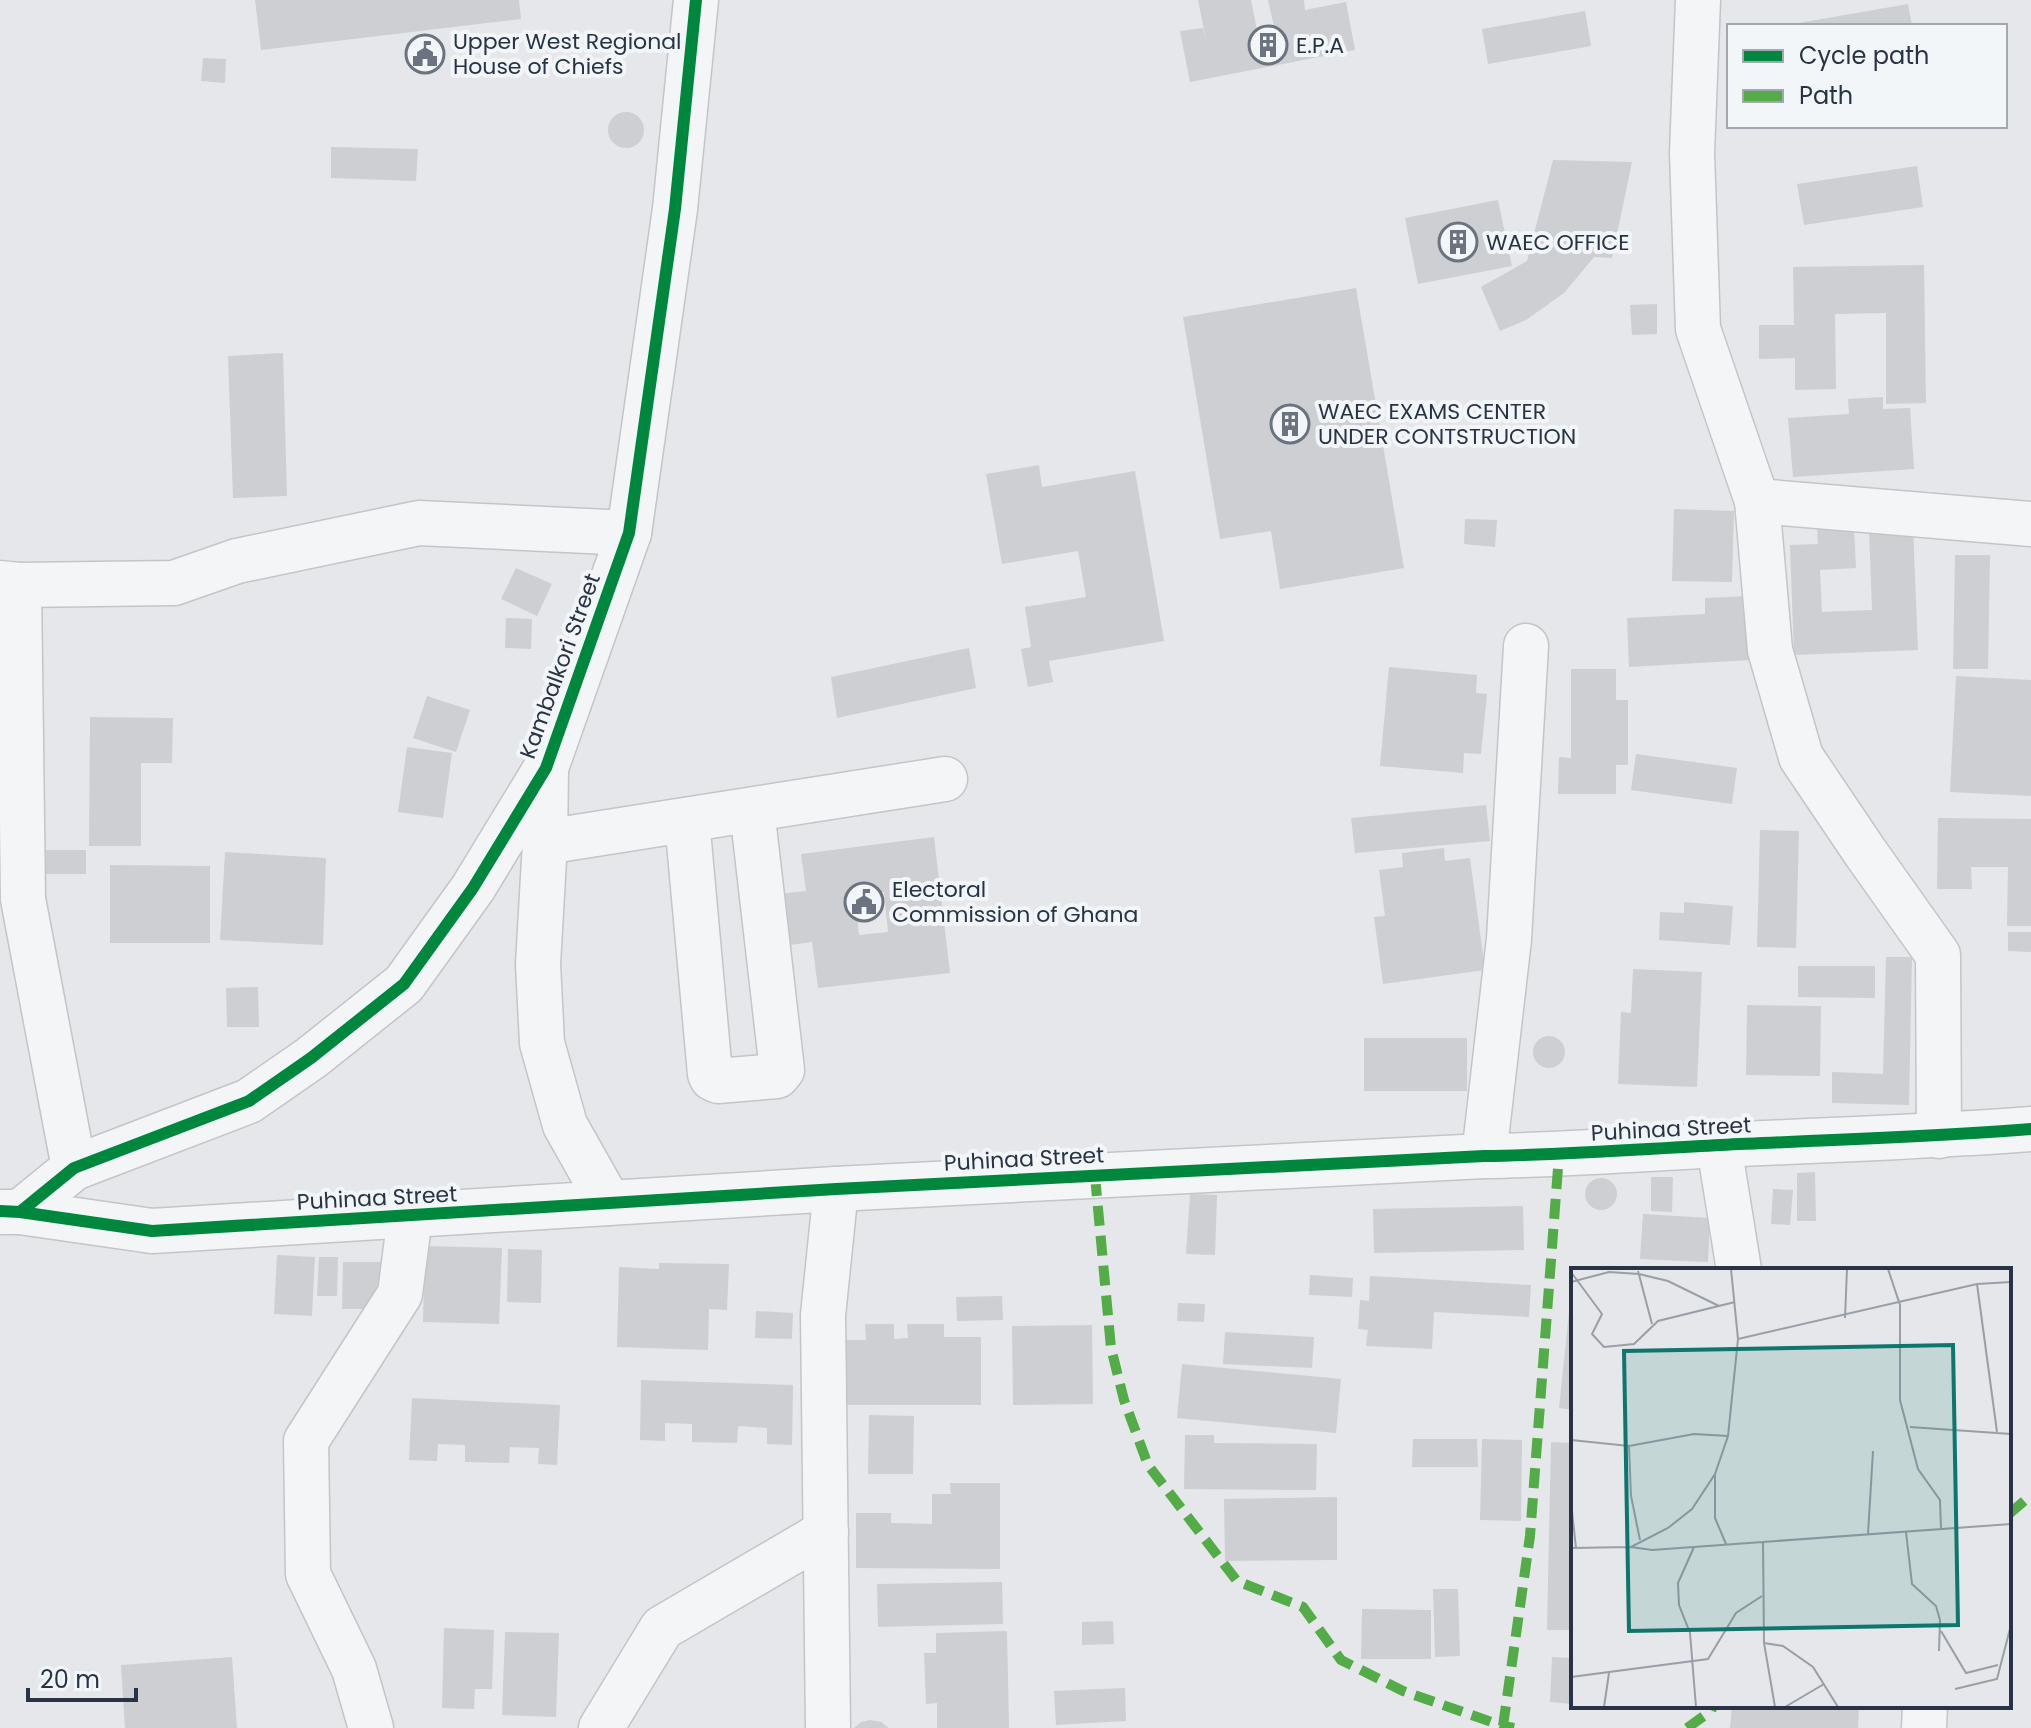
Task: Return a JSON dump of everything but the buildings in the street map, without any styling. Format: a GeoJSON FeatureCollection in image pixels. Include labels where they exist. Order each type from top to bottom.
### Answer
{"type":"FeatureCollection","features":[{"type":"Feature","properties":{"kind":"street","name":"Kambalkori Street"},"geometry":{"type":"LineString","coordinates":[[10,1212],[74,1168],[249,1101],[311,1058],[404,984],[473,888],[546,768],[629,533],[675,209],[696,0]]}},
{"type":"Feature","properties":{"kind":"street"},"geometry":{"type":"LineString","coordinates":[[1698,0],[1692,153],[1698,329],[1757,501],[1770,650],[1801,757],[1938,955],[1939,1136]]}},
{"type":"Feature","properties":{"kind":"street"},"geometry":{"type":"LineString","coordinates":[[1757,501],[2031,524]]}},
{"type":"Feature","properties":{"kind":"street"},"geometry":{"type":"LineString","coordinates":[[74,1168],[23,899],[9,584],[174,583],[237,561],[419,523],[629,533]]}},
{"type":"Feature","properties":{"kind":"street"},"geometry":{"type":"LineString","coordinates":[[1484,1156],[1509,939],[1526,646]]}},
{"type":"Feature","properties":{"kind":"street"},"geometry":{"type":"LineString","coordinates":[[546,768],[538,964],[542,1043],[565,1125],[609,1203]]}},
{"type":"Feature","properties":{"kind":"street"},"geometry":{"type":"LineString","coordinates":[[545,842],[945,779]]}},
{"type":"Feature","properties":{"kind":"street"},"geometry":{"type":"LineString","coordinates":[[687,820],[710,1074],[718,1081],[777,1076],[782,1070],[752,810]]}},
{"type":"Feature","properties":{"kind":"street","name":"Puhinaa Street"},"geometry":{"type":"LineString","coordinates":[[10,1212],[152,1231],[836,1189],[2031,1129]]}},
{"type":"Feature","properties":{"kind":"street"},"geometry":{"type":"LineString","coordinates":[[1719,1146],[1739,1268]]}},
{"type":"Feature","properties":{"kind":"street"},"geometry":{"type":"LineString","coordinates":[[828,1728],[823,1315],[836,1189]]}},
{"type":"Feature","properties":{"kind":"street"},"geometry":{"type":"LineString","coordinates":[[371,1728],[354,1669],[308,1574],[306,1441],[400,1294],[410,1216]]}},
{"type":"Feature","properties":{"kind":"street"},"geometry":{"type":"LineString","coordinates":[[601,1728],[662,1628],[826,1532]]}},
{"type":"Feature","properties":{"kind":"street"},"geometry":{"type":"LineString","coordinates":[[1924,1728],[1925,1708]]}},
{"type":"Feature","properties":{"kind":"marked path"},"geometry":{"type":"LineString","coordinates":[[1503,1726],[1530,1536],[1559,1155]]}},
{"type":"Feature","properties":{"kind":"marked path"},"geometry":{"type":"LineString","coordinates":[[1095,1176],[1111,1348],[1124,1400],[1148,1465],[1237,1581],[1303,1607],[1341,1660],[1403,1691],[1514,1728]]}},
{"type":"Feature","properties":{"kind":"marked path"},"geometry":{"type":"LineString","coordinates":[[2011,1512],[2031,1495]]}},
{"type":"Feature","properties":{"kind":"marked path"},"geometry":{"type":"LineString","coordinates":[[1687,1728],[1712,1708]]}},
{"type":"Feature","properties":{"kind":"cycle path"},"geometry":{"type":"LineString","coordinates":[[0,1211],[20,1212],[74,1168],[249,1101],[311,1058],[404,984],[473,888],[546,768],[629,533],[675,209],[696,0]]}},
{"type":"Feature","properties":{"kind":"cycle path"},"geometry":{"type":"LineString","coordinates":[[20,1212],[152,1231],[836,1189],[2031,1129]]}},
{"type":"Feature","properties":{"kind":"place","name":"E.P.A"},"geometry":{"type":"Point","coordinates":[1268,45]}},
{"type":"Feature","properties":{"kind":"place","name":"Upper West Regional House of Chiefs"},"geometry":{"type":"Point","coordinates":[425,54]}},
{"type":"Feature","properties":{"kind":"place","name":"WAEC OFFICE"},"geometry":{"type":"Point","coordinates":[1458,242]}},
{"type":"Feature","properties":{"kind":"place","name":"WAEC EXAMS CENTER UNDER CONTSTRUCTION"},"geometry":{"type":"Point","coordinates":[1290,424]}},
{"type":"Feature","properties":{"kind":"place","name":"Electoral Commission of Ghana"},"geometry":{"type":"Point","coordinates":[864,902]}}]}
